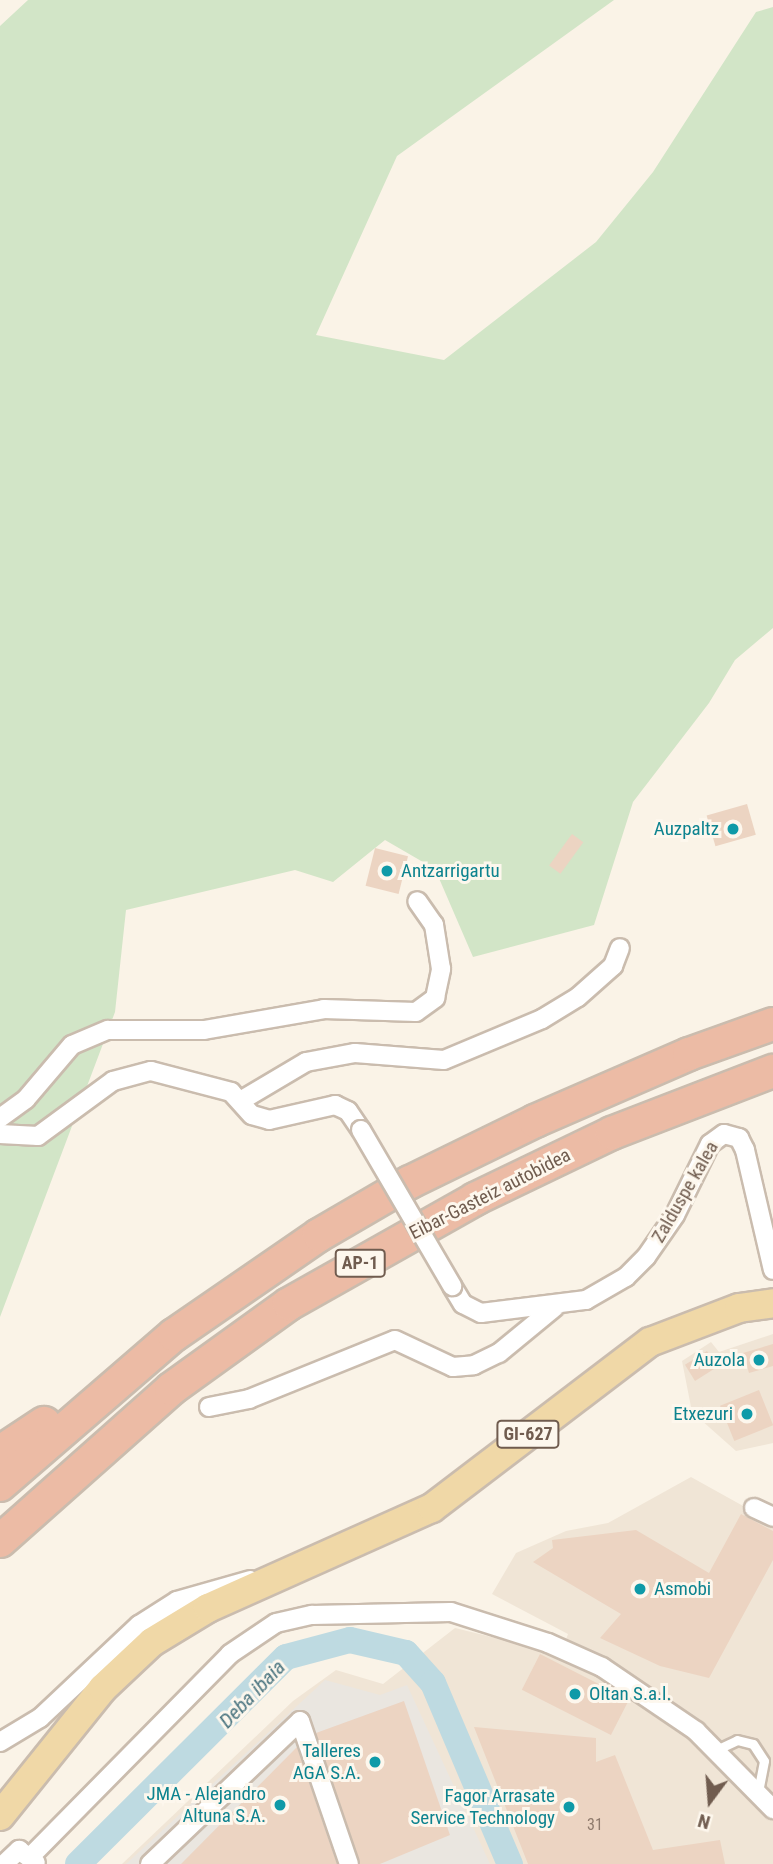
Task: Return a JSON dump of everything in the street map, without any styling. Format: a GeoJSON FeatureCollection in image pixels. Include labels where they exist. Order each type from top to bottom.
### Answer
{"type":"FeatureCollection","features":[{"type":"Feature","properties":{"kind":"highway","name":"AP-1"},"geometry":{"type":"LineString","coordinates":[[0,1485],[108,1387],[243,1285],[410,1182],[610,1086],[773,1024]]}},
{"type":"Feature","properties":{"kind":"highway","name":"Eibar-Gasteiz autobidea"},"geometry":{"type":"LineString","coordinates":[[0,1541],[172,1389],[289,1304],[537,1169],[612,1133],[773,1072]]}},
{"type":"Feature","properties":{"kind":"highway"},"geometry":{"type":"LineString","coordinates":[[0,1452],[85,1394],[108,1387]]}},
{"type":"Feature","properties":{"kind":"main road","name":"GI-627"},"geometry":{"type":"LineString","coordinates":[[0,1816],[103,1688],[152,1642],[208,1608],[432,1508],[650,1342],[739,1308],[773,1303]]}},
{"type":"Feature","properties":{"kind":"street"},"geometry":{"type":"LineString","coordinates":[[0,1118],[26,1099],[72,1045],[108,1030],[215,1029],[324,1009],[416,1012],[435,998],[441,970],[435,925],[417,901]]}},
{"type":"Feature","properties":{"kind":"street"},"geometry":{"type":"LineString","coordinates":[[242,1100],[306,1062],[355,1054],[425,1061],[457,1055],[542,1019],[578,997],[613,966],[620,948]]}},
{"type":"Feature","properties":{"kind":"street"},"geometry":{"type":"LineString","coordinates":[[0,1134],[38,1136],[113,1081],[134,1073],[170,1072],[242,1100],[253,1115],[269,1120],[335,1105],[348,1111],[361,1130],[463,1304],[481,1313],[555,1307]]}},
{"type":"Feature","properties":{"kind":"street","name":"Zalduspe kalea"},"geometry":{"type":"LineString","coordinates":[[555,1307],[586,1300],[635,1269],[675,1215],[710,1144],[724,1134],[739,1138],[745,1150],[773,1270]]}},
{"type":"Feature","properties":{"kind":"street"},"geometry":{"type":"LineString","coordinates":[[209,1408],[249,1399],[395,1340],[453,1367],[474,1365],[499,1353],[555,1307]]}},
{"type":"Feature","properties":{"kind":"street"},"geometry":{"type":"LineString","coordinates":[[754,1508],[773,1517]]}},
{"type":"Feature","properties":{"kind":"street"},"geometry":{"type":"LineString","coordinates":[[0,1742],[40,1718],[104,1653],[177,1601],[219,1585],[285,1574]]}},
{"type":"Feature","properties":{"kind":"street"},"geometry":{"type":"LineString","coordinates":[[4,1857],[19,1850],[34,1859],[230,1654],[276,1623],[312,1615],[451,1612],[502,1626],[602,1668],[651,1698],[716,1750],[773,1809]]}},
{"type":"Feature","properties":{"kind":"street"},"geometry":{"type":"LineString","coordinates":[[150,1864],[300,1721],[349,1864]]}},
{"type":"Feature","properties":{"kind":"lane"},"geometry":{"type":"LineString","coordinates":[[716,1750],[737,1740],[754,1744],[764,1761],[757,1794]]}},
{"type":"Feature","properties":{"kind":"shaded area"},"geometry":{"type":"Polygon","coordinates":[[[773,1334],[773,1443],[736,1451],[692,1412],[682,1361],[711,1342],[719,1352],[773,1334]]]}},
{"type":"Feature","properties":{"kind":"shaded area"},"geometry":{"type":"Polygon","coordinates":[[[691,1477],[745,1507],[755,1496],[773,1505],[773,1864],[122,1864],[293,1701],[336,1670],[383,1684],[455,1628],[561,1654],[568,1634],[492,1594],[516,1553],[566,1531],[608,1523],[691,1477]]]}},
{"type":"Feature","properties":{"kind":"shaded area"},"geometry":{"type":"Polygon","coordinates":[[[325,1680],[380,1695],[407,1685],[490,1864],[126,1864],[325,1680]]]}},
{"type":"Feature","properties":{"kind":"green space"},"geometry":{"type":"Polygon","coordinates":[[[28,0],[614,0],[397,156],[316,335],[444,360],[596,242],[653,172],[756,12],[773,7],[773,628],[735,660],[709,703],[633,802],[594,925],[473,957],[435,869],[385,840],[333,882],[295,870],[126,910],[115,1012],[0,1317],[0,26],[28,0]]]}},
{"type":"Feature","properties":{"kind":"building","name":"Auzpaltz"},"geometry":{"type":"Polygon","coordinates":[[[747,804],[756,835],[715,846],[707,816],[747,804]]]}},
{"type":"Feature","properties":{"kind":"building"},"geometry":{"type":"Polygon","coordinates":[[[572,834],[583,842],[560,874],[549,866],[572,834]]]}},
{"type":"Feature","properties":{"kind":"building","name":"Antzarrigartu"},"geometry":{"type":"Polygon","coordinates":[[[375,848],[408,856],[399,894],[366,886],[375,848]]]}},
{"type":"Feature","properties":{"kind":"building","name":"Auzola"},"geometry":{"type":"Polygon","coordinates":[[[773,1344],[773,1366],[749,1373],[743,1353],[773,1344]]]}},
{"type":"Feature","properties":{"kind":"building"},"geometry":{"type":"Polygon","coordinates":[[[707,1351],[717,1367],[695,1381],[685,1365],[707,1351]]]}},
{"type":"Feature","properties":{"kind":"building","name":"Etxezuri"},"geometry":{"type":"Polygon","coordinates":[[[759,1390],[773,1425],[734,1441],[720,1406],[759,1390]]]}},
{"type":"Feature","properties":{"kind":"building","name":"Asmobi"},"geometry":{"type":"Polygon","coordinates":[[[741,1514],[773,1531],[773,1560],[709,1678],[660,1666],[600,1638],[621,1614],[533,1562],[553,1548],[552,1540],[636,1530],[709,1573],[741,1514]]]}},
{"type":"Feature","properties":{"kind":"building","name":"Oltan S.a.l."},"geometry":{"type":"Polygon","coordinates":[[[540,1654],[629,1699],[611,1735],[522,1690],[540,1654]]]}},
{"type":"Feature","properties":{"kind":"building","name":"Talleres AGA S.A."},"geometry":{"type":"Polygon","coordinates":[[[404,1701],[450,1835],[380,1864],[360,1864],[316,1733],[404,1701]]]}},
{"type":"Feature","properties":{"kind":"building","name":"Fagor Arrasate Service Technology"},"geometry":{"type":"Polygon","coordinates":[[[474,1727],[596,1738],[596,1762],[615,1755],[653,1850],[720,1840],[725,1864],[528,1864],[474,1727]]]}},
{"type":"Feature","properties":{"kind":"building","name":"JMA - Alejandro Altuna S.A."},"geometry":{"type":"Polygon","coordinates":[[[297,1747],[337,1864],[181,1864],[297,1747]]]}},
{"type":"Feature","properties":{"kind":"waterway","name":"Deba ibaia"},"geometry":{"type":"LineString","coordinates":[[78,1864],[286,1657],[350,1640],[406,1653],[433,1683],[510,1864]]}},
{"type":"Feature","properties":{"kind":"place","name":"Auzpaltz"},"geometry":{"type":"Point","coordinates":[733,829]}},
{"type":"Feature","properties":{"kind":"place","name":"Antzarrigartu"},"geometry":{"type":"Point","coordinates":[387,871]}},
{"type":"Feature","properties":{"kind":"place","name":"Auzola"},"geometry":{"type":"Point","coordinates":[759,1360]}},
{"type":"Feature","properties":{"kind":"place","name":"Etxezuri"},"geometry":{"type":"Point","coordinates":[747,1414]}},
{"type":"Feature","properties":{"kind":"place","name":"Asmobi"},"geometry":{"type":"Point","coordinates":[640,1589]}},
{"type":"Feature","properties":{"kind":"place","name":"Oltan S.a.l."},"geometry":{"type":"Point","coordinates":[575,1694]}},
{"type":"Feature","properties":{"kind":"place","name":"Talleres AGA S.A."},"geometry":{"type":"Point","coordinates":[375,1762]}},
{"type":"Feature","properties":{"kind":"place","name":"JMA - Alejandro Altuna S.A."},"geometry":{"type":"Point","coordinates":[280,1805]}},
{"type":"Feature","properties":{"kind":"place","name":"Fagor Arrasate Service Technology"},"geometry":{"type":"Point","coordinates":[569,1807]}}]}
